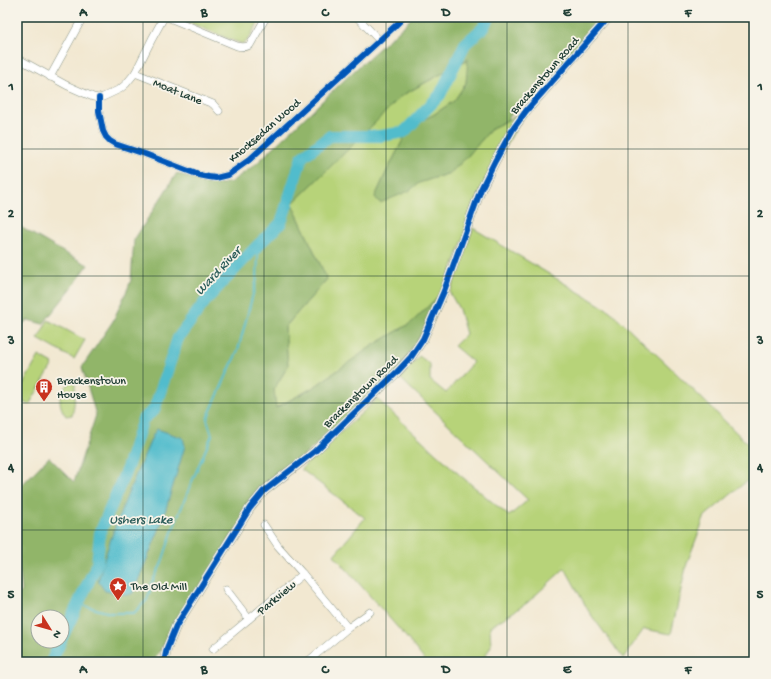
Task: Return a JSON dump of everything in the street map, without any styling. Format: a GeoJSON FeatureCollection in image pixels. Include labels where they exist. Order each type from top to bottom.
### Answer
{"type":"FeatureCollection","features":[{"type":"Feature","properties":{"kind":"street"},"geometry":{"type":"LineString","coordinates":[[50,77],[84,17]]}},
{"type":"Feature","properties":{"kind":"street"},"geometry":{"type":"LineString","coordinates":[[17,58],[86,95],[93,98],[99,98],[120,89],[135,73],[165,17],[244,48],[250,45],[266,17]]}},
{"type":"Feature","properties":{"kind":"street"},"geometry":{"type":"LineString","coordinates":[[357,17],[379,40]]}},
{"type":"Feature","properties":{"kind":"street","name":"Knocksedan Wood"},"geometry":{"type":"LineString","coordinates":[[99,98],[100,121],[106,136],[110,141],[198,175],[222,177],[233,172],[249,160],[404,17]]}},
{"type":"Feature","properties":{"kind":"street","name":"Brackenstown Road"},"geometry":{"type":"LineString","coordinates":[[164,662],[167,648],[176,626],[250,508],[264,491],[315,451],[411,357],[423,339],[444,291],[481,189],[513,129],[526,111],[609,17]]}},
{"type":"Feature","properties":{"kind":"street","name":"Moat Lane"},"geometry":{"type":"LineString","coordinates":[[135,73],[212,104],[219,111]]}},
{"type":"Feature","properties":{"kind":"street","name":"Parkview"},"geometry":{"type":"LineString","coordinates":[[264,525],[278,546],[348,628]]}},
{"type":"Feature","properties":{"kind":"street","name":"Parkview"},"geometry":{"type":"LineString","coordinates":[[213,649],[303,574]]}},
{"type":"Feature","properties":{"kind":"street","name":"Parkview"},"geometry":{"type":"LineString","coordinates":[[226,589],[249,619]]}},
{"type":"Feature","properties":{"kind":"street"},"geometry":{"type":"LineString","coordinates":[[307,662],[370,612]]}},
{"type":"Feature","properties":{"kind":"green space"},"geometry":{"type":"Polygon","coordinates":[[[176,17],[262,17],[247,41],[243,44],[176,17]]]}},
{"type":"Feature","properties":{"kind":"green space"},"geometry":{"type":"Polygon","coordinates":[[[412,17],[605,17],[553,74],[542,79],[506,121],[492,128],[466,158],[450,173],[419,183],[409,191],[380,203],[375,197],[410,126],[433,115],[454,101],[466,83],[468,59],[401,96],[292,204],[327,279],[285,327],[288,366],[274,389],[276,408],[314,387],[372,346],[411,323],[444,291],[432,317],[397,373],[264,491],[231,537],[153,662],[17,662],[17,597],[22,591],[17,546],[18,489],[49,457],[74,482],[96,415],[82,367],[113,321],[128,288],[131,280],[134,240],[177,173],[205,183],[222,184],[231,182],[256,164],[412,17]]]}},
{"type":"Feature","properties":{"kind":"green space"},"geometry":{"type":"Polygon","coordinates":[[[469,59],[466,83],[454,101],[433,115],[410,126],[375,197],[408,191],[418,183],[450,173],[466,158],[492,128],[526,111],[483,185],[444,291],[411,323],[372,346],[314,387],[275,408],[274,389],[288,366],[285,327],[327,279],[292,204],[401,96],[469,59]]]}},
{"type":"Feature","properties":{"kind":"green space"},"geometry":{"type":"Polygon","coordinates":[[[17,225],[88,265],[43,324],[28,320],[17,328],[17,225]]]}},
{"type":"Feature","properties":{"kind":"green space"},"geometry":{"type":"Polygon","coordinates":[[[473,228],[610,311],[673,370],[754,450],[754,475],[705,516],[687,563],[671,634],[644,629],[623,658],[589,612],[565,568],[527,603],[490,627],[491,646],[482,662],[426,662],[334,555],[365,518],[301,469],[377,399],[461,476],[509,516],[528,500],[400,378],[419,356],[430,364],[430,380],[446,393],[473,362],[454,346],[466,334],[459,309],[450,293],[473,228]]]}},
{"type":"Feature","properties":{"kind":"green space"},"geometry":{"type":"Polygon","coordinates":[[[48,320],[85,340],[74,359],[38,339],[48,320]]]}},
{"type":"Feature","properties":{"kind":"green space"},"geometry":{"type":"Polygon","coordinates":[[[39,356],[53,364],[29,405],[17,399],[17,395],[39,356]]]}},
{"type":"Feature","properties":{"kind":"green space"},"geometry":{"type":"Polygon","coordinates":[[[73,380],[75,381],[75,398],[73,411],[72,415],[66,416],[61,406],[60,396],[68,384],[73,380]]]}},
{"type":"Feature","properties":{"kind":"water","name":"Ushers Lake"},"geometry":{"type":"Polygon","coordinates":[[[157,429],[183,438],[185,446],[161,525],[133,593],[128,595],[105,591],[98,581],[103,562],[130,489],[157,429]]]}},
{"type":"Feature","properties":{"kind":"waterway","name":"Ward River"},"geometry":{"type":"LineString","coordinates":[[70,621],[97,564],[100,533],[127,468],[143,419],[154,410],[178,338],[207,299],[281,223],[302,157],[330,136],[381,136],[404,132],[440,95],[465,44],[483,28],[489,17]]}},
{"type":"Feature","properties":{"kind":"waterway"},"geometry":{"type":"LineString","coordinates":[[78,604],[111,613],[134,613],[147,600],[151,584],[161,565],[190,486],[212,435],[207,419],[238,350],[257,279],[258,255],[266,237]]}},
{"type":"Feature","properties":{"kind":"waterway","name":"Ward River"},"geometry":{"type":"LineString","coordinates":[[51,662],[57,649]]}},
{"type":"Feature","properties":{"kind":"cycle path"},"geometry":{"type":"LineString","coordinates":[[99,98],[99,111],[103,131],[106,137],[115,144],[199,175],[216,178],[228,175],[249,160],[404,17]]}},
{"type":"Feature","properties":{"kind":"cycle path"},"geometry":{"type":"LineString","coordinates":[[164,662],[167,648],[176,626],[250,508],[264,491],[315,451],[411,357],[423,339],[444,291],[481,189],[513,129],[526,111],[609,17]]}},
{"type":"Feature","properties":{"kind":"place","name":"Brackenstown House"},"geometry":{"type":"Point","coordinates":[44,402]}},
{"type":"Feature","properties":{"kind":"place","name":"The Old Mill"},"geometry":{"type":"Point","coordinates":[118,601]}}]}
